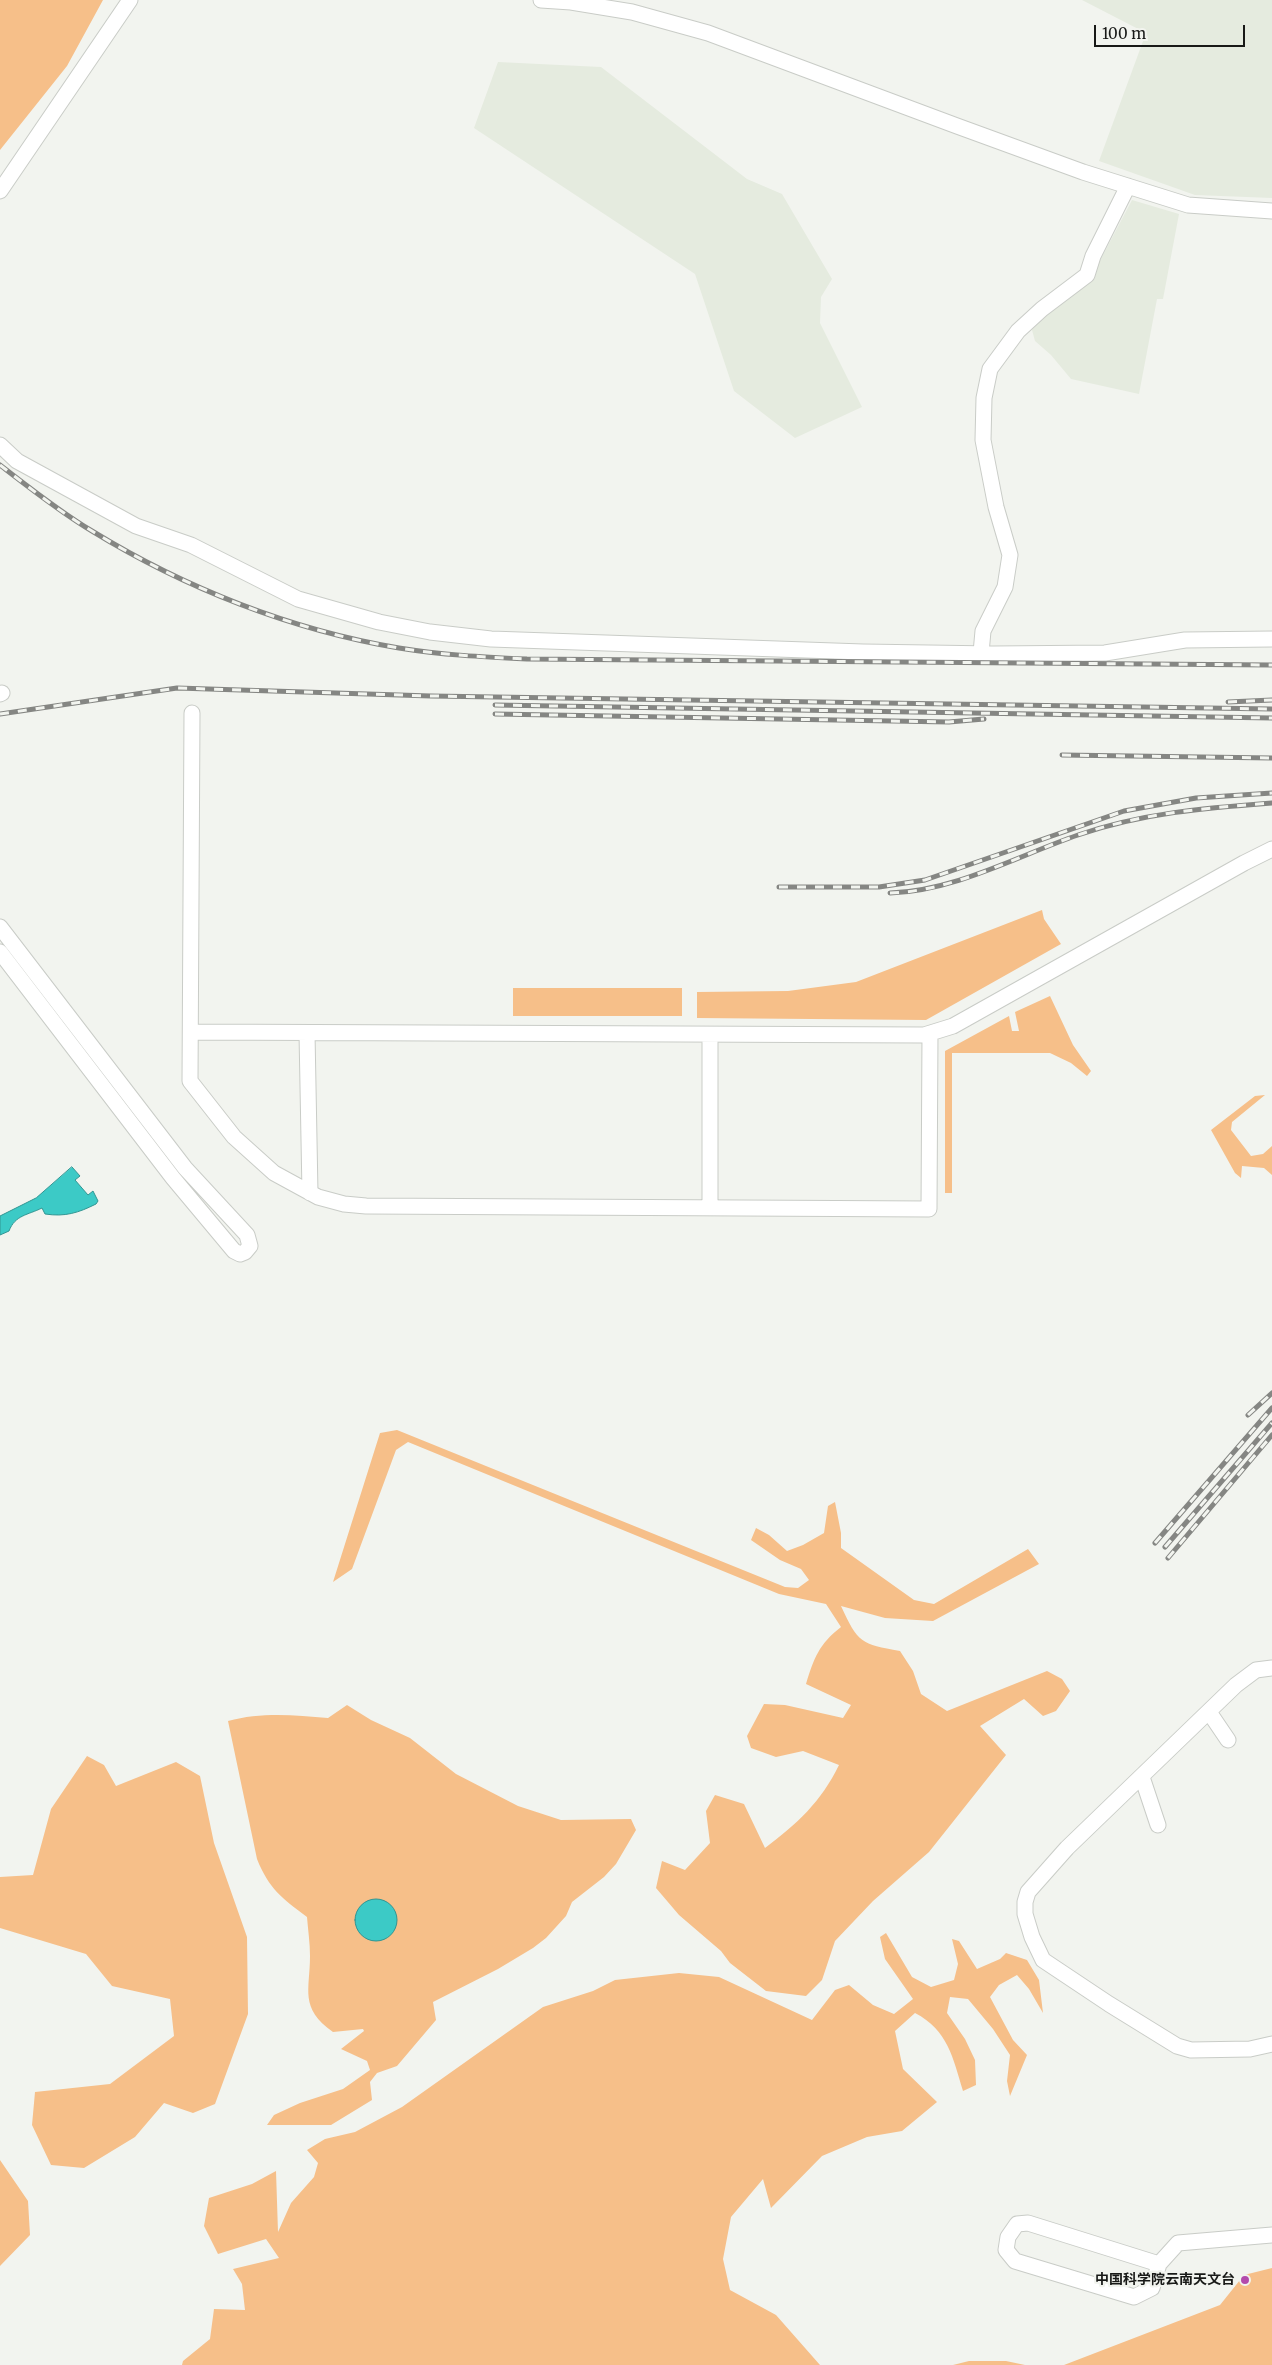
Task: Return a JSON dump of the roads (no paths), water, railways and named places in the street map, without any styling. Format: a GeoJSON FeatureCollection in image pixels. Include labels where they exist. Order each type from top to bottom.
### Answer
{"type":"FeatureCollection","features":[{"type":"Feature","properties":{"kind":"street"},"geometry":{"type":"LineString","coordinates":[[0,191],[130,0]]}},
{"type":"Feature","properties":{"kind":"street"},"geometry":{"type":"LineString","coordinates":[[541,0],[571,2],[632,12],[708,32],[957,126],[1188,205],[1272,211]]}},
{"type":"Feature","properties":{"kind":"street"},"geometry":{"type":"LineString","coordinates":[[981,654],[983,631],[1005,587],[1010,555],[996,507],[983,440],[984,398],[990,369],[1018,331],[1042,309],[1087,274],[1093,256],[1128,186]]}},
{"type":"Feature","properties":{"kind":"street"},"geometry":{"type":"LineString","coordinates":[[0,445],[17,461],[136,526],[190,545],[298,599],[379,622],[430,632],[491,639],[863,652],[981,654],[1105,653],[1185,640],[1272,639]]}},
{"type":"Feature","properties":{"kind":"street"},"geometry":{"type":"LineString","coordinates":[[192,713],[190,1081],[234,1137],[252,1156],[274,1173],[310,1193],[344,1204],[366,1206],[929,1209],[930,1034]]}},
{"type":"Feature","properties":{"kind":"street"},"geometry":{"type":"LineString","coordinates":[[190,1032],[912,1036],[930,1034],[952,1026],[1272,849]]}},
{"type":"Feature","properties":{"kind":"street"},"geometry":{"type":"LineString","coordinates":[[0,927],[185,1168],[247,1235],[250,1240],[250,1246],[245,1252],[240,1254],[234,1251],[173,1178],[0,952]]}},
{"type":"Feature","properties":{"kind":"street"},"geometry":{"type":"LineString","coordinates":[[307,1033],[310,1193]]}},
{"type":"Feature","properties":{"kind":"street"},"geometry":{"type":"LineString","coordinates":[[710,1034],[710,1207]]}},
{"type":"Feature","properties":{"kind":"street"},"geometry":{"type":"LineString","coordinates":[[1272,1668],[1256,1670],[1244,1678],[1067,1848],[1028,1892],[1025,1902],[1025,1914],[1043,1960],[1108,2004],[1177,2046],[1191,2050],[1211,2050],[1250,2049],[1272,2044]]}},
{"type":"Feature","properties":{"kind":"street"},"geometry":{"type":"LineString","coordinates":[[1209,1712],[1228,1740]]}},
{"type":"Feature","properties":{"kind":"street"},"geometry":{"type":"LineString","coordinates":[[1142,1777],[1158,1825]]}},
{"type":"Feature","properties":{"kind":"street"},"geometry":{"type":"LineString","coordinates":[[1159,2264],[1028,2223],[1017,2224],[1008,2237],[1006,2250],[1015,2261],[1134,2297],[1152,2288],[1159,2264],[1178,2243],[1272,2235]]}},
{"type":"Feature","properties":{"kind":"water"},"geometry":{"type":"Polygon","coordinates":[[[72,1167],[80,1176],[75,1180],[88,1195],[93,1191],[98,1201],[96,1204],[65,1215],[45,1214],[42,1208],[22,1216],[9,1231],[0,1235],[0,1216],[36,1198],[72,1167]]]}},
{"type":"Feature","properties":{"kind":"water"},"geometry":{"type":"Polygon","coordinates":[[[380,1899],[388,1902],[394,1908],[397,1920],[394,1932],[388,1938],[372,1941],[364,1938],[358,1932],[355,1916],[358,1908],[364,1902],[380,1899]]]}},
{"type":"Feature","properties":{"kind":"railway"},"geometry":{"type":"LineString","coordinates":[[0,465],[80,524],[164,571],[240,604],[279,618],[319,630],[399,648],[447,654],[527,659],[1272,665]]}},
{"type":"Feature","properties":{"kind":"railway"},"geometry":{"type":"LineString","coordinates":[[0,714],[177,688],[431,696],[1272,709]]}},
{"type":"Feature","properties":{"kind":"railway"},"geometry":{"type":"LineString","coordinates":[[1228,702],[1272,700]]}},
{"type":"Feature","properties":{"kind":"railway"},"geometry":{"type":"LineString","coordinates":[[495,705],[1272,718]]}},
{"type":"Feature","properties":{"kind":"railway"},"geometry":{"type":"LineString","coordinates":[[495,714],[949,722],[984,719]]}},
{"type":"Feature","properties":{"kind":"railway"},"geometry":{"type":"LineString","coordinates":[[1062,755],[1272,758]]}},
{"type":"Feature","properties":{"kind":"railway"},"geometry":{"type":"LineString","coordinates":[[779,887],[879,887],[925,880],[1124,811],[1196,798],[1272,793]]}},
{"type":"Feature","properties":{"kind":"railway"},"geometry":{"type":"LineString","coordinates":[[890,893],[914,891],[962,879],[1055,843],[1126,821],[1198,810],[1272,803]]}},
{"type":"Feature","properties":{"kind":"railway"},"geometry":{"type":"LineString","coordinates":[[1248,1415],[1272,1393]]}},
{"type":"Feature","properties":{"kind":"railway"},"geometry":{"type":"LineString","coordinates":[[1155,1543],[1272,1408]]}},
{"type":"Feature","properties":{"kind":"railway"},"geometry":{"type":"LineString","coordinates":[[1165,1547],[1272,1423]]}},
{"type":"Feature","properties":{"kind":"railway"},"geometry":{"type":"LineString","coordinates":[[1168,1558],[1272,1435]]}},
{"type":"Feature","properties":{"kind":"place","name":"中国科学院云南天文台"},"geometry":{"type":"Point","coordinates":[1245,2280]}}]}
